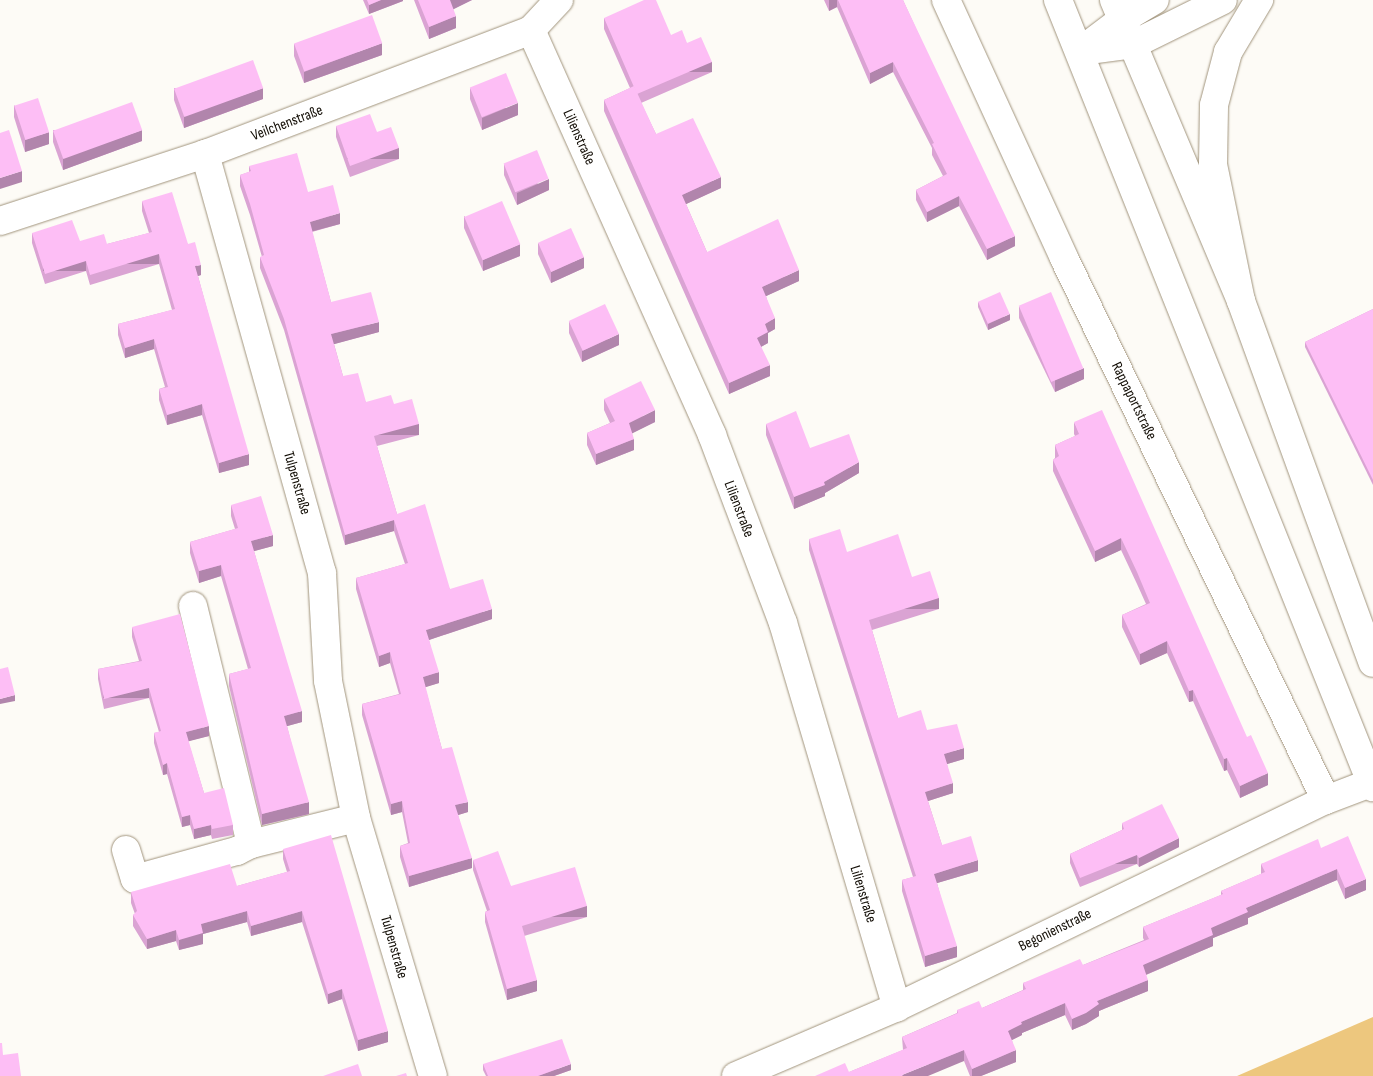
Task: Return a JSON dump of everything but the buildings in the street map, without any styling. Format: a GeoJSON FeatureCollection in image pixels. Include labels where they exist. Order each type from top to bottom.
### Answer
{"type":"FeatureCollection","features":[{"type":"Feature","properties":{"kind":"main road","name":"Veilchenstraße"},"geometry":{"type":"LineString","coordinates":[[0,221],[205,154],[531,30],[560,0]]}},
{"type":"Feature","properties":{"kind":"main road","name":"Rappaportstraße"},"geometry":{"type":"LineString","coordinates":[[946,0],[1064,258],[1326,800]]}},
{"type":"Feature","properties":{"kind":"main road"},"geometry":{"type":"LineString","coordinates":[[1058,0],[1081,51],[1372,784]]}},
{"type":"Feature","properties":{"kind":"main road"},"geometry":{"type":"LineString","coordinates":[[1081,51],[1118,10],[1155,0]]}},
{"type":"Feature","properties":{"kind":"main road"},"geometry":{"type":"LineString","coordinates":[[1081,51],[1134,44],[1223,0]]}},
{"type":"Feature","properties":{"kind":"main road"},"geometry":{"type":"LineString","coordinates":[[1241,301],[1213,164],[1214,105],[1228,52],[1259,0]]}},
{"type":"Feature","properties":{"kind":"main road"},"geometry":{"type":"LineString","coordinates":[[1118,10],[1134,44],[1241,301],[1373,663]]}},
{"type":"Feature","properties":{"kind":"main road","name":"Lilienstraße"},"geometry":{"type":"LineString","coordinates":[[531,30],[712,435],[783,623],[897,1007]]}},
{"type":"Feature","properties":{"kind":"main road","name":"Tulpenstraße"},"geometry":{"type":"LineString","coordinates":[[205,154],[322,573],[328,681],[356,818],[433,1076]]}},
{"type":"Feature","properties":{"kind":"main road"},"geometry":{"type":"LineString","coordinates":[[193,606],[251,844]]}},
{"type":"Feature","properties":{"kind":"main road","name":"Begonienstraße"},"geometry":{"type":"LineString","coordinates":[[736,1076],[897,1007],[1326,800],[1372,784]]}},
{"type":"Feature","properties":{"kind":"main road"},"geometry":{"type":"LineString","coordinates":[[126,850],[135,879],[237,851],[251,844],[356,818]]}},
{"type":"Feature","properties":{"kind":"shaded area"},"geometry":{"type":"Polygon","coordinates":[[[1373,1017],[1373,1076],[1237,1076],[1373,1017]]]}}]}
